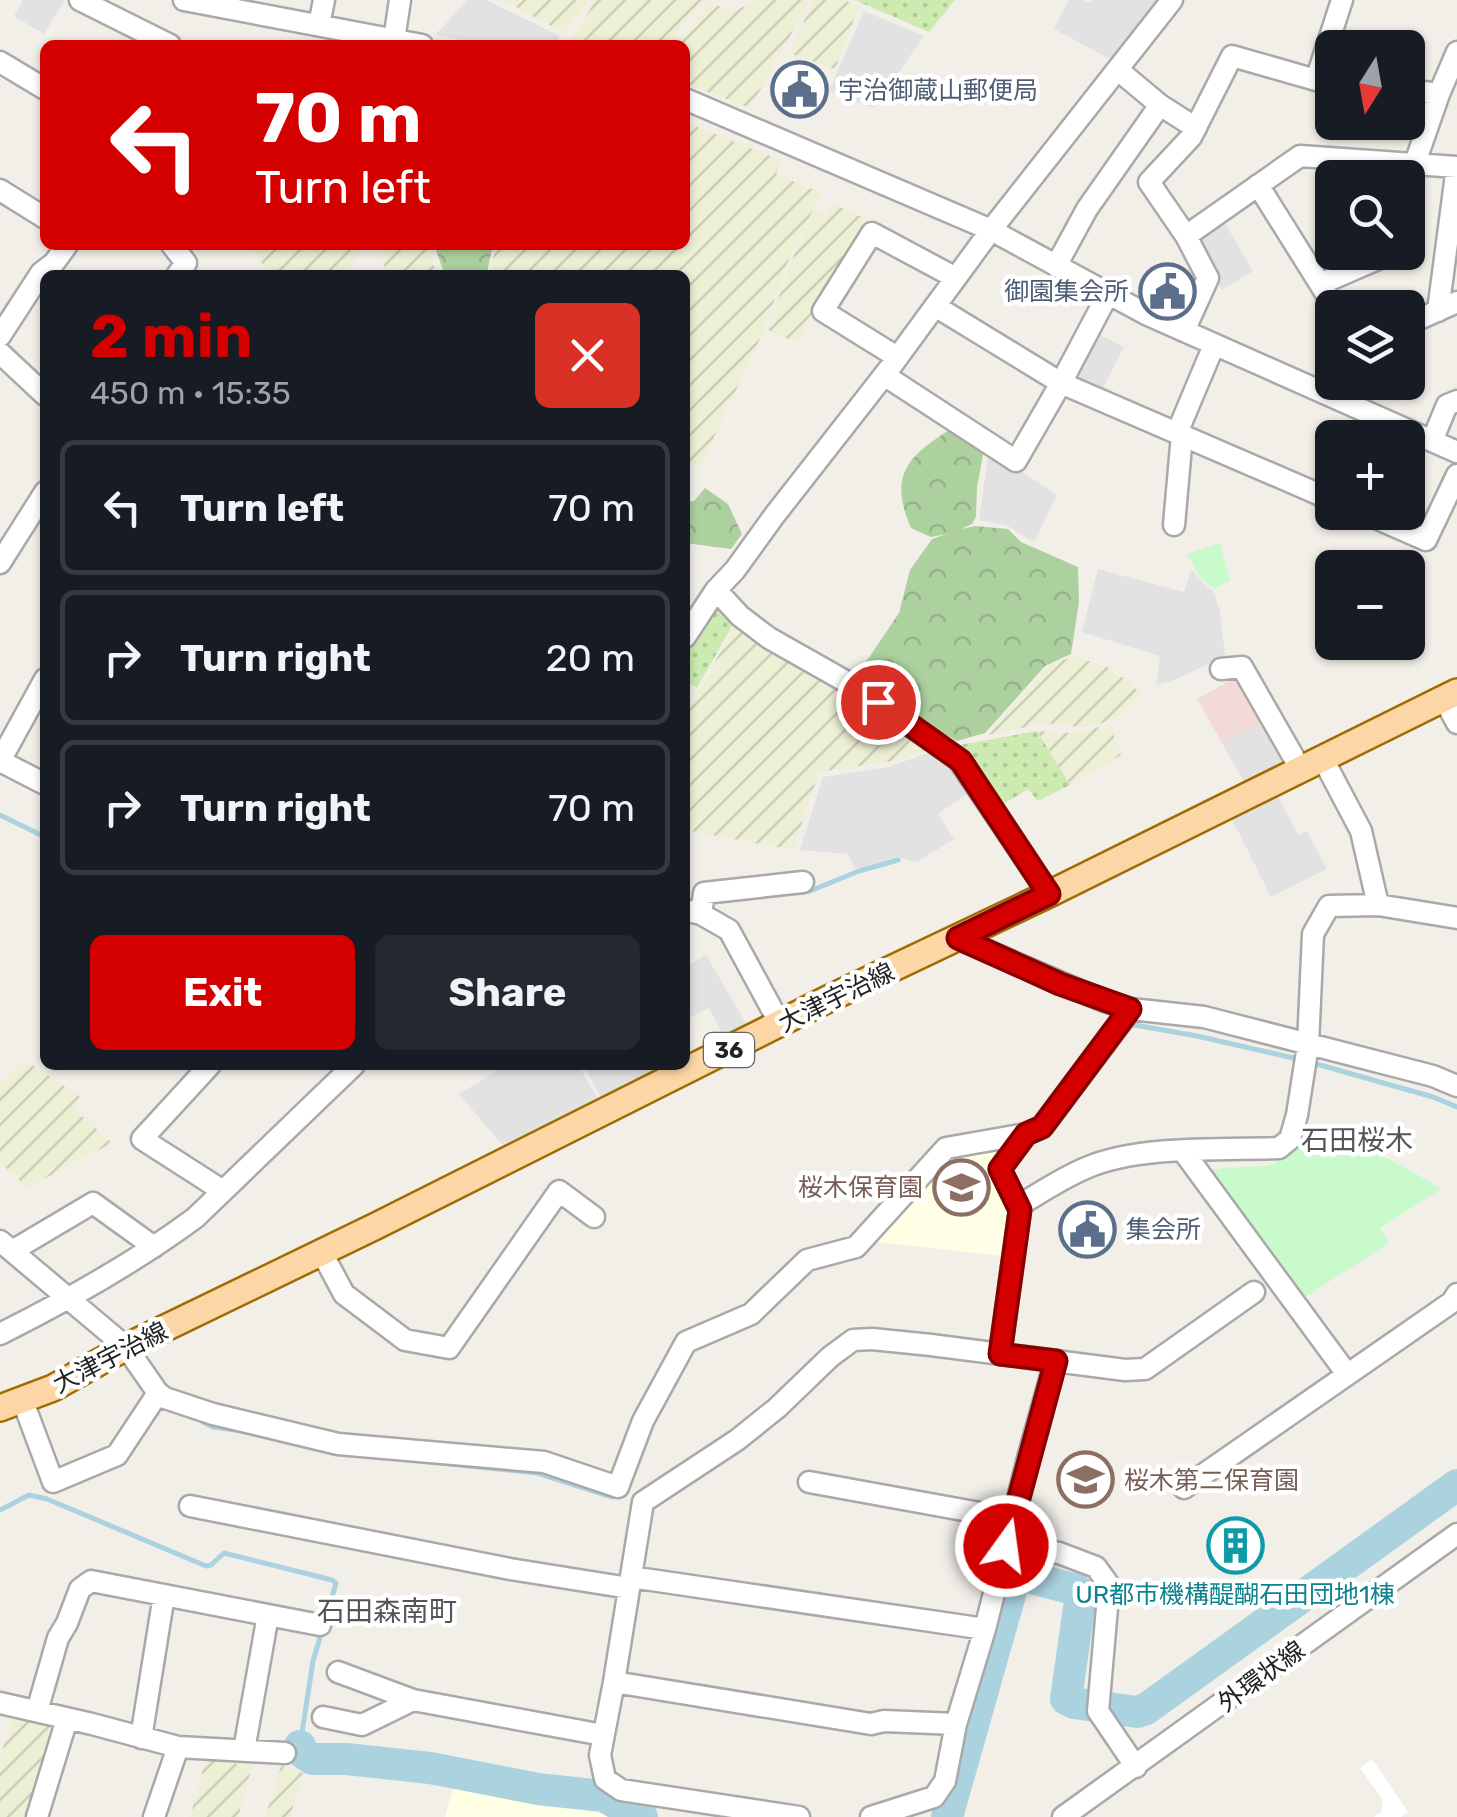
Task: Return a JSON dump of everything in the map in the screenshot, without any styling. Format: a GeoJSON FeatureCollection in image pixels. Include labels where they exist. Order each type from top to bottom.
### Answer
{"type":"FeatureCollection","features":[{"type":"Feature","properties":{"kind":"main road","name":"大津宇治線"},"geometry":{"type":"LineString","coordinates":[[690,1065],[1451,696]]}},
{"type":"Feature","properties":{"kind":"main road","name":"大津宇治線"},"geometry":{"type":"LineString","coordinates":[[11,1404],[53,1388],[678,1070]]}},
{"type":"Feature","properties":{"kind":"street"},"geometry":{"type":"LineString","coordinates":[[80,0],[160,40]]}},
{"type":"Feature","properties":{"kind":"street"},"geometry":{"type":"LineString","coordinates":[[184,0],[394,40],[400,0]]}},
{"type":"Feature","properties":{"kind":"street"},"geometry":{"type":"LineString","coordinates":[[319,25],[324,0]]}},
{"type":"Feature","properties":{"kind":"street"},"geometry":{"type":"LineString","coordinates":[[690,629],[990,230],[1172,0]]}},
{"type":"Feature","properties":{"kind":"street"},"geometry":{"type":"LineString","coordinates":[[1335,30],[1342,0]]}},
{"type":"Feature","properties":{"kind":"street"},"geometry":{"type":"LineString","coordinates":[[1416,160],[1457,52]]}},
{"type":"Feature","properties":{"kind":"street"},"geometry":{"type":"LineString","coordinates":[[1184,332],[1208,278],[1150,182],[1191,138],[1232,56],[1315,79]]}},
{"type":"Feature","properties":{"kind":"street"},"geometry":{"type":"LineString","coordinates":[[0,62],[40,87]]}},
{"type":"Feature","properties":{"kind":"street"},"geometry":{"type":"LineString","coordinates":[[1118,70],[1160,105],[1196,128]]}},
{"type":"Feature","properties":{"kind":"street"},"geometry":{"type":"LineString","coordinates":[[1425,92],[1439,94]]}},
{"type":"Feature","properties":{"kind":"street"},"geometry":{"type":"LineString","coordinates":[[690,101],[990,230],[1184,332],[1315,382]]}},
{"type":"Feature","properties":{"kind":"street"},"geometry":{"type":"LineString","coordinates":[[1056,266],[1086,209],[1160,105]]}},
{"type":"Feature","properties":{"kind":"street"},"geometry":{"type":"LineString","coordinates":[[1186,236],[1300,156],[1363,160]]}},
{"type":"Feature","properties":{"kind":"street"},"geometry":{"type":"LineString","coordinates":[[1425,164],[1457,167],[1447,306]]}},
{"type":"Feature","properties":{"kind":"street"},"geometry":{"type":"LineString","coordinates":[[1258,185],[1324,290]]}},
{"type":"Feature","properties":{"kind":"street"},"geometry":{"type":"LineString","coordinates":[[0,190],[40,215]]}},
{"type":"Feature","properties":{"kind":"street"},"geometry":{"type":"LineString","coordinates":[[897,358],[823,312],[872,233],[956,278]]}},
{"type":"Feature","properties":{"kind":"street"},"geometry":{"type":"LineString","coordinates":[[44,270],[63,250]]}},
{"type":"Feature","properties":{"kind":"street"},"geometry":{"type":"LineString","coordinates":[[1320,284],[1352,270]]}},
{"type":"Feature","properties":{"kind":"street"},"geometry":{"type":"LineString","coordinates":[[0,336],[40,273]]}},
{"type":"Feature","properties":{"kind":"street"},"geometry":{"type":"LineString","coordinates":[[884,375],[1016,460],[1108,294]]}},
{"type":"Feature","properties":{"kind":"street"},"geometry":{"type":"LineString","coordinates":[[935,306],[1061,383],[1315,493]]}},
{"type":"Feature","properties":{"kind":"street"},"geometry":{"type":"LineString","coordinates":[[1174,524],[1180,434],[1214,345]]}},
{"type":"Feature","properties":{"kind":"street"},"geometry":{"type":"LineString","coordinates":[[0,353],[40,390]]}},
{"type":"Feature","properties":{"kind":"street"},"geometry":{"type":"LineString","coordinates":[[1358,400],[1457,452]]}},
{"type":"Feature","properties":{"kind":"street"},"geometry":{"type":"LineString","coordinates":[[1432,441],[1447,405],[1457,401]]}},
{"type":"Feature","properties":{"kind":"street"},"geometry":{"type":"LineString","coordinates":[[1403,530],[1426,540],[1457,475]]}},
{"type":"Feature","properties":{"kind":"street"},"geometry":{"type":"LineString","coordinates":[[0,563],[40,500]]}},
{"type":"Feature","properties":{"kind":"street"},"geometry":{"type":"LineString","coordinates":[[716,590],[740,616],[769,638],[852,685],[958,758],[1049,894]]}},
{"type":"Feature","properties":{"kind":"street"},"geometry":{"type":"LineString","coordinates":[[1220,669],[1242,667],[1361,831],[1378,905]]}},
{"type":"Feature","properties":{"kind":"street"},"geometry":{"type":"LineString","coordinates":[[40,688],[0,761],[40,781]]}},
{"type":"Feature","properties":{"kind":"street"},"geometry":{"type":"LineString","coordinates":[[1451,696],[1457,723]]}},
{"type":"Feature","properties":{"kind":"street"},"geometry":{"type":"LineString","coordinates":[[698,907],[803,882]]}},
{"type":"Feature","properties":{"kind":"street"},"geometry":{"type":"LineString","coordinates":[[1018,1206],[1086,1167],[1131,1156],[1280,1148],[1290,1140],[1297,1115],[1308,1044],[1313,934],[1329,906],[1378,905],[1457,918]]}},
{"type":"Feature","properties":{"kind":"street"},"geometry":{"type":"LineString","coordinates":[[698,907],[729,930],[780,1024]]}},
{"type":"Feature","properties":{"kind":"street"},"geometry":{"type":"LineString","coordinates":[[958,938],[1060,984],[1130,1009],[1204,1016],[1433,1076],[1457,1086]]}},
{"type":"Feature","properties":{"kind":"street"},"geometry":{"type":"LineString","coordinates":[[618,1487],[643,1421],[686,1342],[751,1314],[807,1260],[856,1247],[946,1148],[1026,1134],[1042,1127],[1130,1009]]}},
{"type":"Feature","properties":{"kind":"street"},"geometry":{"type":"LineString","coordinates":[[205,1070],[142,1139],[223,1191]]}},
{"type":"Feature","properties":{"kind":"street"},"geometry":{"type":"LineString","coordinates":[[0,1334],[69,1300],[195,1218],[349,1070]]}},
{"type":"Feature","properties":{"kind":"street"},"geometry":{"type":"LineString","coordinates":[[1000,1354],[1020,1210],[1000,1169],[1026,1134]]}},
{"type":"Feature","properties":{"kind":"street"},"geometry":{"type":"LineString","coordinates":[[1183,1152],[1347,1374]]}},
{"type":"Feature","properties":{"kind":"street"},"geometry":{"type":"LineString","coordinates":[[322,1252],[344,1294],[390,1329],[405,1340],[449,1348],[559,1191],[594,1217]]}},
{"type":"Feature","properties":{"kind":"street"},"geometry":{"type":"LineString","coordinates":[[154,1247],[93,1203],[6,1246],[126,1348],[158,1394],[165,1398],[213,1414],[338,1444],[544,1462],[618,1487],[643,1502]]}},
{"type":"Feature","properties":{"kind":"street"},"geometry":{"type":"LineString","coordinates":[[799,1817],[622,1790],[605,1779],[600,1754],[643,1502],[737,1440],[852,1340],[1145,1369],[1254,1292]]}},
{"type":"Feature","properties":{"kind":"street"},"geometry":{"type":"LineString","coordinates":[[1184,1488],[1452,1302],[1457,1294]]}},
{"type":"Feature","properties":{"kind":"street"},"geometry":{"type":"LineString","coordinates":[[872,1817],[934,1797],[945,1781],[956,1724],[1056,1361]]}},
{"type":"Feature","properties":{"kind":"street"},"geometry":{"type":"LineString","coordinates":[[11,1404],[54,1482],[117,1456],[158,1394]]}},
{"type":"Feature","properties":{"kind":"street"},"geometry":{"type":"LineString","coordinates":[[809,1482],[1013,1519]]}},
{"type":"Feature","properties":{"kind":"street"},"geometry":{"type":"LineString","coordinates":[[190,1506],[510,1569],[985,1629]]}},
{"type":"Feature","properties":{"kind":"street","name":"外環状線"},"geometry":{"type":"LineString","coordinates":[[1063,1817],[1457,1534]]}},
{"type":"Feature","properties":{"kind":"street"},"geometry":{"type":"LineString","coordinates":[[1006,1546],[1058,1553],[1096,1566],[1110,1584],[1098,1706],[1136,1767]]}},
{"type":"Feature","properties":{"kind":"street"},"geometry":{"type":"LineString","coordinates":[[37,1711],[58,1638],[80,1589],[91,1581],[320,1626]]}},
{"type":"Feature","properties":{"kind":"street"},"geometry":{"type":"LineString","coordinates":[[141,1738],[164,1595]]}},
{"type":"Feature","properties":{"kind":"street"},"geometry":{"type":"LineString","coordinates":[[244,1750],[268,1616]]}},
{"type":"Feature","properties":{"kind":"street"},"geometry":{"type":"LineString","coordinates":[[338,1672],[412,1700],[603,1735]]}},
{"type":"Feature","properties":{"kind":"street"},"geometry":{"type":"LineString","coordinates":[[614,1682],[870,1724],[956,1724]]}},
{"type":"Feature","properties":{"kind":"street"},"geometry":{"type":"LineString","coordinates":[[323,1717],[362,1725],[412,1700]]}},
{"type":"Feature","properties":{"kind":"street"},"geometry":{"type":"LineString","coordinates":[[0,1702],[178,1747],[285,1753]]}},
{"type":"Feature","properties":{"kind":"street"},"geometry":{"type":"LineString","coordinates":[[37,1817],[66,1719]]}},
{"type":"Feature","properties":{"kind":"street"},"geometry":{"type":"LineString","coordinates":[[157,1816],[178,1747]]}},
{"type":"Feature","properties":{"kind":"shaded area"},"geometry":{"type":"Polygon","coordinates":[[[23,0],[65,0],[44,34],[14,16],[23,0]]]}},
{"type":"Feature","properties":{"kind":"shaded area"},"geometry":{"type":"Polygon","coordinates":[[[468,0],[486,0],[560,36],[558,40],[462,40],[435,35],[468,0]]]}},
{"type":"Feature","properties":{"kind":"shaded area"},"geometry":{"type":"Polygon","coordinates":[[[503,0],[589,0],[564,33],[503,0]]]}},
{"type":"Feature","properties":{"kind":"shaded area"},"geometry":{"type":"Polygon","coordinates":[[[596,0],[702,0],[673,40],[570,40],[596,0]]]}},
{"type":"Feature","properties":{"kind":"shaded area"},"geometry":{"type":"Polygon","coordinates":[[[759,0],[810,0],[750,108],[690,85],[690,40],[681,40],[710,2],[732,12],[759,0]]]}},
{"type":"Feature","properties":{"kind":"shaded area"},"geometry":{"type":"Polygon","coordinates":[[[814,0],[843,0],[859,6],[835,69],[789,53],[814,0]]]}},
{"type":"Feature","properties":{"kind":"shaded area"},"geometry":{"type":"Polygon","coordinates":[[[1069,0],[1164,0],[1116,62],[1054,29],[1069,0]]]}},
{"type":"Feature","properties":{"kind":"shaded area"},"geometry":{"type":"Polygon","coordinates":[[[864,11],[924,36],[874,108],[829,91],[864,11]]]}},
{"type":"Feature","properties":{"kind":"shaded area"},"geometry":{"type":"Polygon","coordinates":[[[690,124],[783,161],[776,174],[821,193],[786,266],[764,330],[700,467],[690,464],[690,270],[490,270],[496,250],[690,250],[690,124]]]}},
{"type":"Feature","properties":{"kind":"shaded area"},"geometry":{"type":"Polygon","coordinates":[[[831,203],[868,220],[797,343],[768,330],[789,266],[815,211],[826,215],[831,203]]]}},
{"type":"Feature","properties":{"kind":"shaded area"},"geometry":{"type":"Polygon","coordinates":[[[1223,220],[1253,271],[1222,290],[1196,245],[1198,234],[1223,220]]]}},
{"type":"Feature","properties":{"kind":"shaded area"},"geometry":{"type":"Polygon","coordinates":[[[255,250],[360,250],[349,268],[343,270],[266,270],[255,250]]]}},
{"type":"Feature","properties":{"kind":"shaded area"},"geometry":{"type":"Polygon","coordinates":[[[380,250],[430,250],[435,270],[386,270],[380,250]]]}},
{"type":"Feature","properties":{"kind":"shaded area"},"geometry":{"type":"Polygon","coordinates":[[[1097,333],[1124,347],[1101,392],[1076,380],[1074,373],[1097,333]]]}},
{"type":"Feature","properties":{"kind":"shaded area"},"geometry":{"type":"Polygon","coordinates":[[[989,450],[1057,495],[1034,542],[1006,525],[979,520],[989,450]]]}},
{"type":"Feature","properties":{"kind":"shaded area"},"geometry":{"type":"Polygon","coordinates":[[[1098,569],[1184,592],[1191,570],[1214,593],[1225,656],[1156,685],[1160,656],[1082,632],[1098,569]]]}},
{"type":"Feature","properties":{"kind":"shaded area"},"geometry":{"type":"Polygon","coordinates":[[[739,618],[932,748],[898,760],[819,772],[793,850],[690,831],[690,707],[739,618]]]}},
{"type":"Feature","properties":{"kind":"shaded area"},"geometry":{"type":"Polygon","coordinates":[[[1073,656],[1116,670],[1114,675],[1131,680],[1129,686],[1143,692],[1123,714],[1099,724],[1081,727],[1044,723],[988,735],[1049,666],[1073,656]]]}},
{"type":"Feature","properties":{"kind":"shaded area"},"geometry":{"type":"Polygon","coordinates":[[[1231,680],[1246,684],[1288,762],[1245,783],[1197,699],[1231,680]]]}},
{"type":"Feature","properties":{"kind":"shaded area"},"geometry":{"type":"Polygon","coordinates":[[[1266,721],[1288,762],[1245,783],[1222,743],[1266,721]]]}},
{"type":"Feature","properties":{"kind":"shaded area"},"geometry":{"type":"Polygon","coordinates":[[[1110,725],[1121,755],[1070,785],[1037,731],[1070,733],[1110,725]]]}},
{"type":"Feature","properties":{"kind":"shaded area"},"geometry":{"type":"Polygon","coordinates":[[[938,749],[975,788],[938,814],[954,839],[917,862],[897,857],[855,869],[848,854],[800,850],[823,777],[889,767],[938,749]]]}},
{"type":"Feature","properties":{"kind":"shaded area"},"geometry":{"type":"Polygon","coordinates":[[[1277,794],[1298,835],[1307,831],[1327,869],[1271,897],[1231,817],[1277,794]]]}},
{"type":"Feature","properties":{"kind":"shaded area"},"geometry":{"type":"Polygon","coordinates":[[[706,955],[747,1025],[724,1037],[709,1008],[691,1017],[690,964],[706,955]]]}},
{"type":"Feature","properties":{"kind":"shaded area"},"geometry":{"type":"Polygon","coordinates":[[[27,1061],[80,1097],[73,1108],[112,1143],[27,1188],[0,1162],[0,1081],[27,1061]]]}},
{"type":"Feature","properties":{"kind":"shaded area"},"geometry":{"type":"Polygon","coordinates":[[[499,1070],[581,1070],[599,1100],[504,1147],[459,1094],[499,1070]]]}},
{"type":"Feature","properties":{"kind":"shaded area"},"geometry":{"type":"Polygon","coordinates":[[[586,1070],[655,1070],[602,1099],[586,1070]]]}},
{"type":"Feature","properties":{"kind":"shaded area","name":"桜木保育園"},"geometry":{"type":"Polygon","coordinates":[[[1005,1140],[1010,1148],[997,1165],[1017,1209],[1010,1257],[868,1241],[950,1151],[1005,1140]]]}},
{"type":"Feature","properties":{"kind":"shaded area"},"geometry":{"type":"Polygon","coordinates":[[[15,1709],[61,1723],[32,1817],[0,1817],[0,1757],[15,1709]]]}},
{"type":"Feature","properties":{"kind":"shaded area"},"geometry":{"type":"Polygon","coordinates":[[[205,1762],[252,1766],[238,1817],[190,1817],[205,1762]]]}},
{"type":"Feature","properties":{"kind":"shaded area"},"geometry":{"type":"Polygon","coordinates":[[[281,1766],[303,1773],[290,1817],[265,1817],[281,1766]]]}},
{"type":"Feature","properties":{"kind":"shaded area"},"geometry":{"type":"Polygon","coordinates":[[[455,1780],[590,1812],[592,1806],[607,1808],[626,1817],[445,1817],[455,1780]]]}},
{"type":"Feature","properties":{"kind":"green space"},"geometry":{"type":"Polygon","coordinates":[[[855,0],[955,0],[929,32],[855,0]]]}},
{"type":"Feature","properties":{"kind":"green space"},"geometry":{"type":"Polygon","coordinates":[[[436,250],[492,250],[487,270],[443,270],[436,250]]]}},
{"type":"Feature","properties":{"kind":"green space"},"geometry":{"type":"Polygon","coordinates":[[[951,429],[972,438],[983,455],[976,517],[961,529],[1008,529],[1021,542],[1078,567],[1079,602],[1071,654],[1045,666],[985,733],[957,741],[868,684],[866,662],[899,613],[910,570],[932,539],[947,534],[931,537],[911,528],[901,494],[906,469],[913,458],[951,429]]]}},
{"type":"Feature","properties":{"kind":"green space"},"geometry":{"type":"Polygon","coordinates":[[[705,488],[728,504],[742,534],[731,549],[690,544],[690,501],[705,488]]]}},
{"type":"Feature","properties":{"kind":"green space"},"geometry":{"type":"Polygon","coordinates":[[[1220,543],[1230,581],[1214,589],[1199,576],[1187,554],[1220,543]]]}},
{"type":"Feature","properties":{"kind":"green space"},"geometry":{"type":"Polygon","coordinates":[[[723,600],[737,617],[697,688],[690,684],[690,647],[723,600]]]}},
{"type":"Feature","properties":{"kind":"green space"},"geometry":{"type":"Polygon","coordinates":[[[1037,731],[1070,785],[1038,801],[1028,789],[1002,805],[967,751],[959,745],[1037,731]]]}},
{"type":"Feature","properties":{"kind":"green space"},"geometry":{"type":"Polygon","coordinates":[[[1309,1131],[1378,1154],[1441,1189],[1380,1228],[1389,1243],[1293,1305],[1198,1170],[1274,1165],[1300,1132],[1309,1131]]]}},
{"type":"Feature","properties":{"kind":"pier"},"geometry":{"type":"Polygon","coordinates":[[[1372,1759],[1408,1812],[1401,1817],[1374,1817],[1381,1812],[1383,1800],[1360,1768],[1372,1759]]]}},
{"type":"Feature","properties":{"kind":"waterway"},"geometry":{"type":"LineString","coordinates":[[0,815],[40,835]]}},
{"type":"Feature","properties":{"kind":"waterway"},"geometry":{"type":"LineString","coordinates":[[802,892],[898,860]]}},
{"type":"Feature","properties":{"kind":"waterway"},"geometry":{"type":"LineString","coordinates":[[713,902],[747,898]]}},
{"type":"Feature","properties":{"kind":"waterway"},"geometry":{"type":"LineString","coordinates":[[1129,1024],[1302,1060]]}},
{"type":"Feature","properties":{"kind":"waterway"},"geometry":{"type":"LineString","coordinates":[[1313,1063],[1457,1107]]}},
{"type":"Feature","properties":{"kind":"waterway"},"geometry":{"type":"LineString","coordinates":[[203,1422],[243,1431]]}},
{"type":"Feature","properties":{"kind":"waterway"},"geometry":{"type":"LineString","coordinates":[[342,1453],[537,1473],[612,1497]]}},
{"type":"Feature","properties":{"kind":"waterway"},"geometry":{"type":"LineString","coordinates":[[947,1817],[1015,1577],[1020,1575],[1081,1594],[1066,1699],[1137,1712],[1457,1485]]}},
{"type":"Feature","properties":{"kind":"waterway"},"geometry":{"type":"LineString","coordinates":[[0,1510],[29,1495],[206,1566],[224,1553],[332,1580],[336,1583],[325,1621]]}},
{"type":"Feature","properties":{"kind":"waterway"},"geometry":{"type":"LineString","coordinates":[[300,1746],[313,1661],[322,1631]]}},
{"type":"Feature","properties":{"kind":"waterway"},"geometry":{"type":"LineString","coordinates":[[300,1746],[312,1759],[430,1768],[538,1789],[603,1796],[642,1817]]}},
{"type":"Feature","properties":{"kind":"place","name":"宇治御蔵山郵便局"},"geometry":{"type":"Point","coordinates":[799,90]}},
{"type":"Feature","properties":{"kind":"place","name":"御園集会所"},"geometry":{"type":"Point","coordinates":[1168,291]}},
{"type":"Feature","properties":{"kind":"place","name":"桜木保育園"},"geometry":{"type":"Point","coordinates":[962,1187]}},
{"type":"Feature","properties":{"kind":"place","name":"集会所"},"geometry":{"type":"Point","coordinates":[1087,1229]}},
{"type":"Feature","properties":{"kind":"place","name":"桜木第二保育園"},"geometry":{"type":"Point","coordinates":[1085,1480]}},
{"type":"Feature","properties":{"kind":"place","name":"UR都市機構醍醐石田団地1棟"},"geometry":{"type":"Point","coordinates":[1235,1545]}},
{"type":"Feature","properties":{"kind":"district","name":"石田桜木"},"geometry":{"type":"Point","coordinates":[1357,1140]}},
{"type":"Feature","properties":{"kind":"district","name":"石田森南町"},"geometry":{"type":"Point","coordinates":[387,1611]}},
{"type":"Feature","properties":{"kind":"route"},"geometry":{"type":"LineString","coordinates":[[878,702],[961,761],[1049,894],[958,938],[1060,984],[1130,1009],[1042,1127],[1026,1134],[1000,1169],[1020,1210],[1000,1354],[1056,1361],[1006,1546]]}}]}
